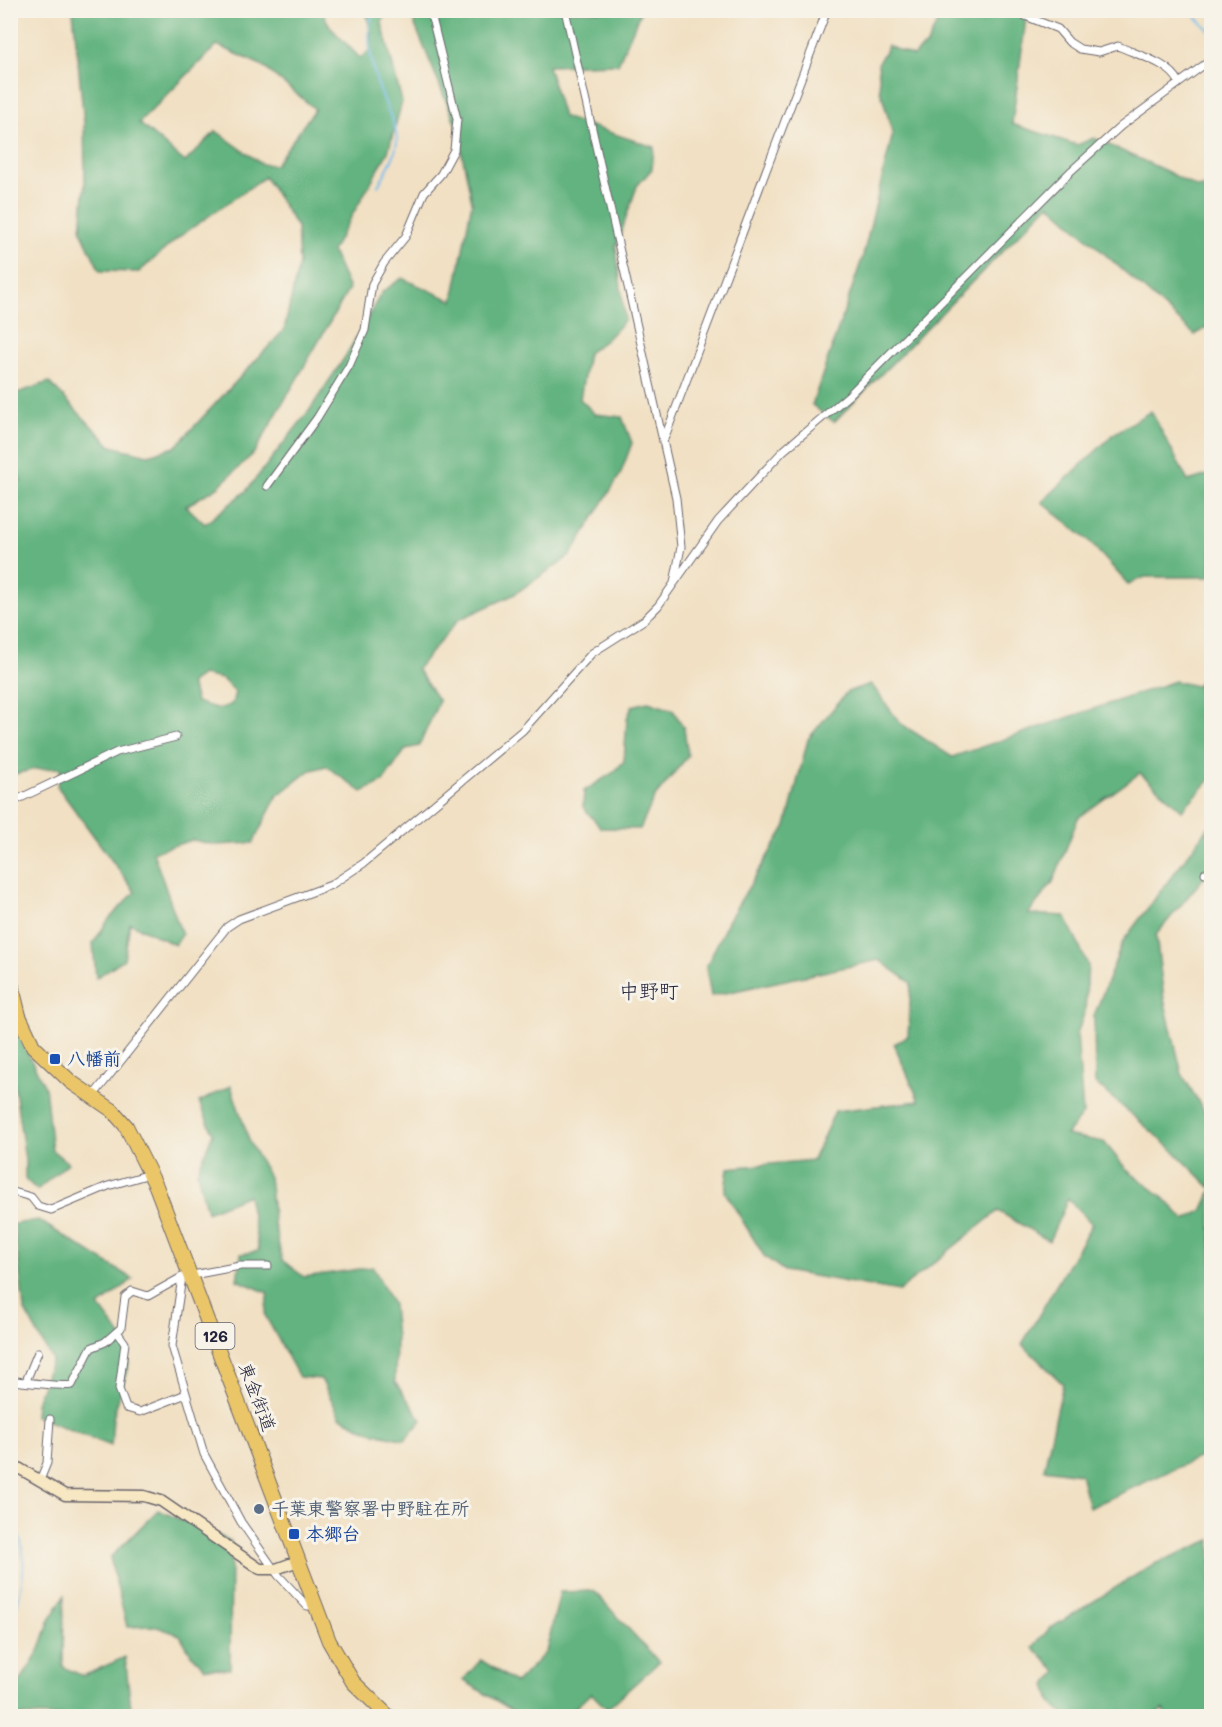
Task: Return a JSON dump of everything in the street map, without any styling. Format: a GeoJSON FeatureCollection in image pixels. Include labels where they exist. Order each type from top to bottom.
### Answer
{"type":"FeatureCollection","features":[{"type":"Feature","properties":{"kind":"highway","name":"東金街道"},"geometry":{"type":"LineString","coordinates":[[10,979],[20,1016],[33,1046],[57,1070],[112,1110],[126,1126],[150,1174],[187,1276],[329,1641],[352,1682],[366,1698],[388,1716]]}},
{"type":"Feature","properties":{"kind":"main road"},"geometry":{"type":"LineString","coordinates":[[10,1463],[65,1495],[153,1498],[170,1506],[252,1566],[276,1569],[298,1561]]}},
{"type":"Feature","properties":{"kind":"street"},"geometry":{"type":"LineString","coordinates":[[267,486],[317,418],[349,366],[365,330],[372,284],[384,263],[406,236],[424,193],[441,174],[454,150],[457,119],[430,10]]}},
{"type":"Feature","properties":{"kind":"street"},"geometry":{"type":"LineString","coordinates":[[565,10],[676,498],[681,547],[673,589]]}},
{"type":"Feature","properties":{"kind":"street"},"geometry":{"type":"LineString","coordinates":[[663,442],[827,10]]}},
{"type":"Feature","properties":{"kind":"street"},"geometry":{"type":"LineString","coordinates":[[1010,10],[1058,29],[1069,42],[1080,49],[1099,52],[1118,46],[1166,68],[1175,74],[1179,82]]}},
{"type":"Feature","properties":{"kind":"street"},"geometry":{"type":"LineString","coordinates":[[93,1096],[227,927],[239,919],[331,885],[364,863],[523,730],[592,653],[644,620],[673,589],[718,521],[783,451],[849,395],[1071,171],[1121,126],[1212,59]]}},
{"type":"Feature","properties":{"kind":"street"},"geometry":{"type":"LineString","coordinates":[[10,803],[117,752],[176,736]]}},
{"type":"Feature","properties":{"kind":"street"},"geometry":{"type":"LineString","coordinates":[[10,1191],[24,1193],[31,1197],[38,1206],[51,1210],[108,1186],[150,1174]]}},
{"type":"Feature","properties":{"kind":"street"},"geometry":{"type":"LineString","coordinates":[[10,1380],[72,1385],[91,1348],[118,1333],[124,1320],[124,1302],[128,1293],[136,1291],[148,1296],[187,1276],[240,1266],[268,1266]]}},
{"type":"Feature","properties":{"kind":"street"},"geometry":{"type":"LineString","coordinates":[[187,1276],[172,1346],[211,1469],[240,1522],[307,1606],[315,1606]]}},
{"type":"Feature","properties":{"kind":"street"},"geometry":{"type":"LineString","coordinates":[[118,1333],[125,1343],[119,1389],[126,1408],[140,1412],[186,1394]]}},
{"type":"Feature","properties":{"kind":"street"},"geometry":{"type":"LineString","coordinates":[[26,1381],[38,1352]]}},
{"type":"Feature","properties":{"kind":"street"},"geometry":{"type":"LineString","coordinates":[[39,1480],[46,1463],[50,1419]]}},
{"type":"Feature","properties":{"kind":"green space"},"geometry":{"type":"Polygon","coordinates":[[[73,11],[322,11],[330,27],[360,58],[369,51],[371,34],[366,11],[386,11],[382,23],[402,102],[388,152],[332,251],[349,289],[254,453],[218,487],[186,506],[205,524],[246,491],[309,411],[345,357],[382,292],[402,278],[453,301],[472,202],[456,125],[410,13],[412,11],[641,11],[618,64],[548,66],[563,117],[654,147],[652,169],[637,186],[616,247],[625,320],[606,340],[588,353],[580,399],[595,414],[622,417],[632,443],[620,475],[570,556],[513,595],[458,620],[417,669],[439,701],[419,746],[406,749],[383,782],[362,792],[326,766],[309,771],[277,796],[253,843],[216,845],[192,840],[153,852],[182,935],[175,945],[130,923],[124,959],[96,978],[93,943],[109,919],[135,892],[57,786],[61,768],[35,769],[11,775],[10,482],[21,481],[11,461],[11,395],[49,382],[111,446],[148,455],[175,447],[284,330],[299,264],[297,227],[265,177],[179,237],[139,272],[100,271],[81,231],[85,181],[84,123],[73,11]],[[217,45],[139,123],[185,162],[216,131],[262,164],[275,165],[315,109],[261,65],[217,45]],[[202,675],[191,683],[196,702],[219,709],[232,704],[235,692],[222,679],[202,675]]]}},
{"type":"Feature","properties":{"kind":"green space"},"geometry":{"type":"Polygon","coordinates":[[[943,11],[1027,11],[1012,124],[1077,145],[1094,138],[1198,188],[1207,186],[1212,208],[1211,325],[1195,335],[1049,204],[834,422],[812,405],[863,256],[893,133],[880,90],[878,63],[888,46],[913,56],[927,44],[943,11]]]}},
{"type":"Feature","properties":{"kind":"green space"},"geometry":{"type":"Polygon","coordinates":[[[1151,411],[1188,481],[1211,474],[1211,577],[1145,577],[1128,584],[1089,541],[1042,502],[1115,433],[1151,411]]]}},
{"type":"Feature","properties":{"kind":"green space"},"geometry":{"type":"Polygon","coordinates":[[[1211,668],[1211,779],[1182,810],[1140,773],[1078,818],[1053,882],[1028,914],[1065,916],[1088,965],[1085,1011],[1077,1034],[1083,1114],[1066,1135],[1104,1142],[1127,1170],[1163,1197],[1185,1220],[1202,1211],[1211,1191],[1211,1452],[1089,1508],[1080,1474],[1044,1469],[1063,1384],[1022,1344],[1092,1224],[1068,1199],[1049,1241],[998,1211],[899,1291],[784,1271],[764,1256],[725,1192],[728,1168],[813,1160],[835,1111],[919,1101],[894,1044],[908,1036],[911,983],[879,960],[711,996],[706,967],[728,921],[786,826],[808,739],[847,692],[871,684],[900,723],[952,757],[1175,681],[1196,686],[1211,668]]]}},
{"type":"Feature","properties":{"kind":"green space"},"geometry":{"type":"Polygon","coordinates":[[[648,702],[673,710],[684,728],[688,756],[654,798],[640,829],[601,828],[583,807],[584,791],[614,772],[624,761],[627,719],[632,706],[648,702]]]}},
{"type":"Feature","properties":{"kind":"green space"},"geometry":{"type":"Polygon","coordinates":[[[1211,824],[1211,869],[1156,935],[1164,999],[1182,1074],[1211,1123],[1211,1188],[1173,1150],[1095,1083],[1094,1016],[1123,941],[1211,824]]]}},
{"type":"Feature","properties":{"kind":"green space"},"geometry":{"type":"Polygon","coordinates":[[[10,1019],[45,1087],[52,1150],[68,1163],[37,1190],[25,1179],[25,1160],[13,1076],[11,1075],[10,1019]]]}},
{"type":"Feature","properties":{"kind":"green space"},"geometry":{"type":"Polygon","coordinates":[[[231,1086],[250,1143],[269,1177],[274,1223],[282,1260],[304,1277],[373,1267],[393,1305],[396,1339],[395,1382],[422,1420],[405,1440],[370,1432],[340,1417],[321,1379],[299,1377],[265,1315],[268,1293],[237,1280],[241,1254],[259,1251],[248,1195],[207,1212],[197,1172],[213,1133],[199,1102],[231,1086]]]}},
{"type":"Feature","properties":{"kind":"green space"},"geometry":{"type":"Polygon","coordinates":[[[38,1220],[133,1279],[99,1306],[122,1337],[129,1363],[113,1418],[111,1446],[35,1416],[36,1403],[52,1360],[24,1309],[14,1224],[38,1220]]]}},
{"type":"Feature","properties":{"kind":"green space"},"geometry":{"type":"Polygon","coordinates":[[[158,1510],[231,1541],[230,1669],[205,1668],[191,1654],[180,1635],[154,1626],[127,1627],[110,1558],[158,1510]]]}},
{"type":"Feature","properties":{"kind":"green space"},"geometry":{"type":"Polygon","coordinates":[[[1211,1540],[1211,1716],[1167,1716],[1164,1709],[1153,1716],[1065,1716],[1051,1702],[1046,1685],[1057,1672],[1033,1647],[1049,1629],[1152,1565],[1211,1540]]]}},
{"type":"Feature","properties":{"kind":"green space"},"geometry":{"type":"Polygon","coordinates":[[[594,1591],[659,1662],[607,1709],[591,1693],[567,1716],[521,1716],[463,1680],[481,1660],[516,1683],[546,1652],[560,1592],[594,1591]]]}},
{"type":"Feature","properties":{"kind":"green space"},"geometry":{"type":"Polygon","coordinates":[[[64,1596],[63,1667],[83,1676],[125,1657],[132,1716],[11,1716],[11,1697],[40,1649],[50,1619],[64,1596]]]}},
{"type":"Feature","properties":{"kind":"waterway"},"geometry":{"type":"LineString","coordinates":[[374,10],[369,31],[371,55],[376,80],[394,124],[397,139],[393,158],[378,186]]}},
{"type":"Feature","properties":{"kind":"waterway"},"geometry":{"type":"LineString","coordinates":[[1189,10],[1212,33]]}},
{"type":"Feature","properties":{"kind":"waterway"},"geometry":{"type":"LineString","coordinates":[[10,1520],[22,1545],[23,1559],[21,1587],[10,1628]]}},
{"type":"Feature","properties":{"kind":"place","name":"八幡前"},"geometry":{"type":"Point","coordinates":[55,1059]}},
{"type":"Feature","properties":{"kind":"place","name":"千葉東警察署中野駐在所"},"geometry":{"type":"Point","coordinates":[259,1509]}},
{"type":"Feature","properties":{"kind":"place","name":"本郷台"},"geometry":{"type":"Point","coordinates":[294,1534]}},
{"type":"Feature","properties":{"kind":"district","name":"中野町"},"geometry":{"type":"Point","coordinates":[649,991]}}]}
